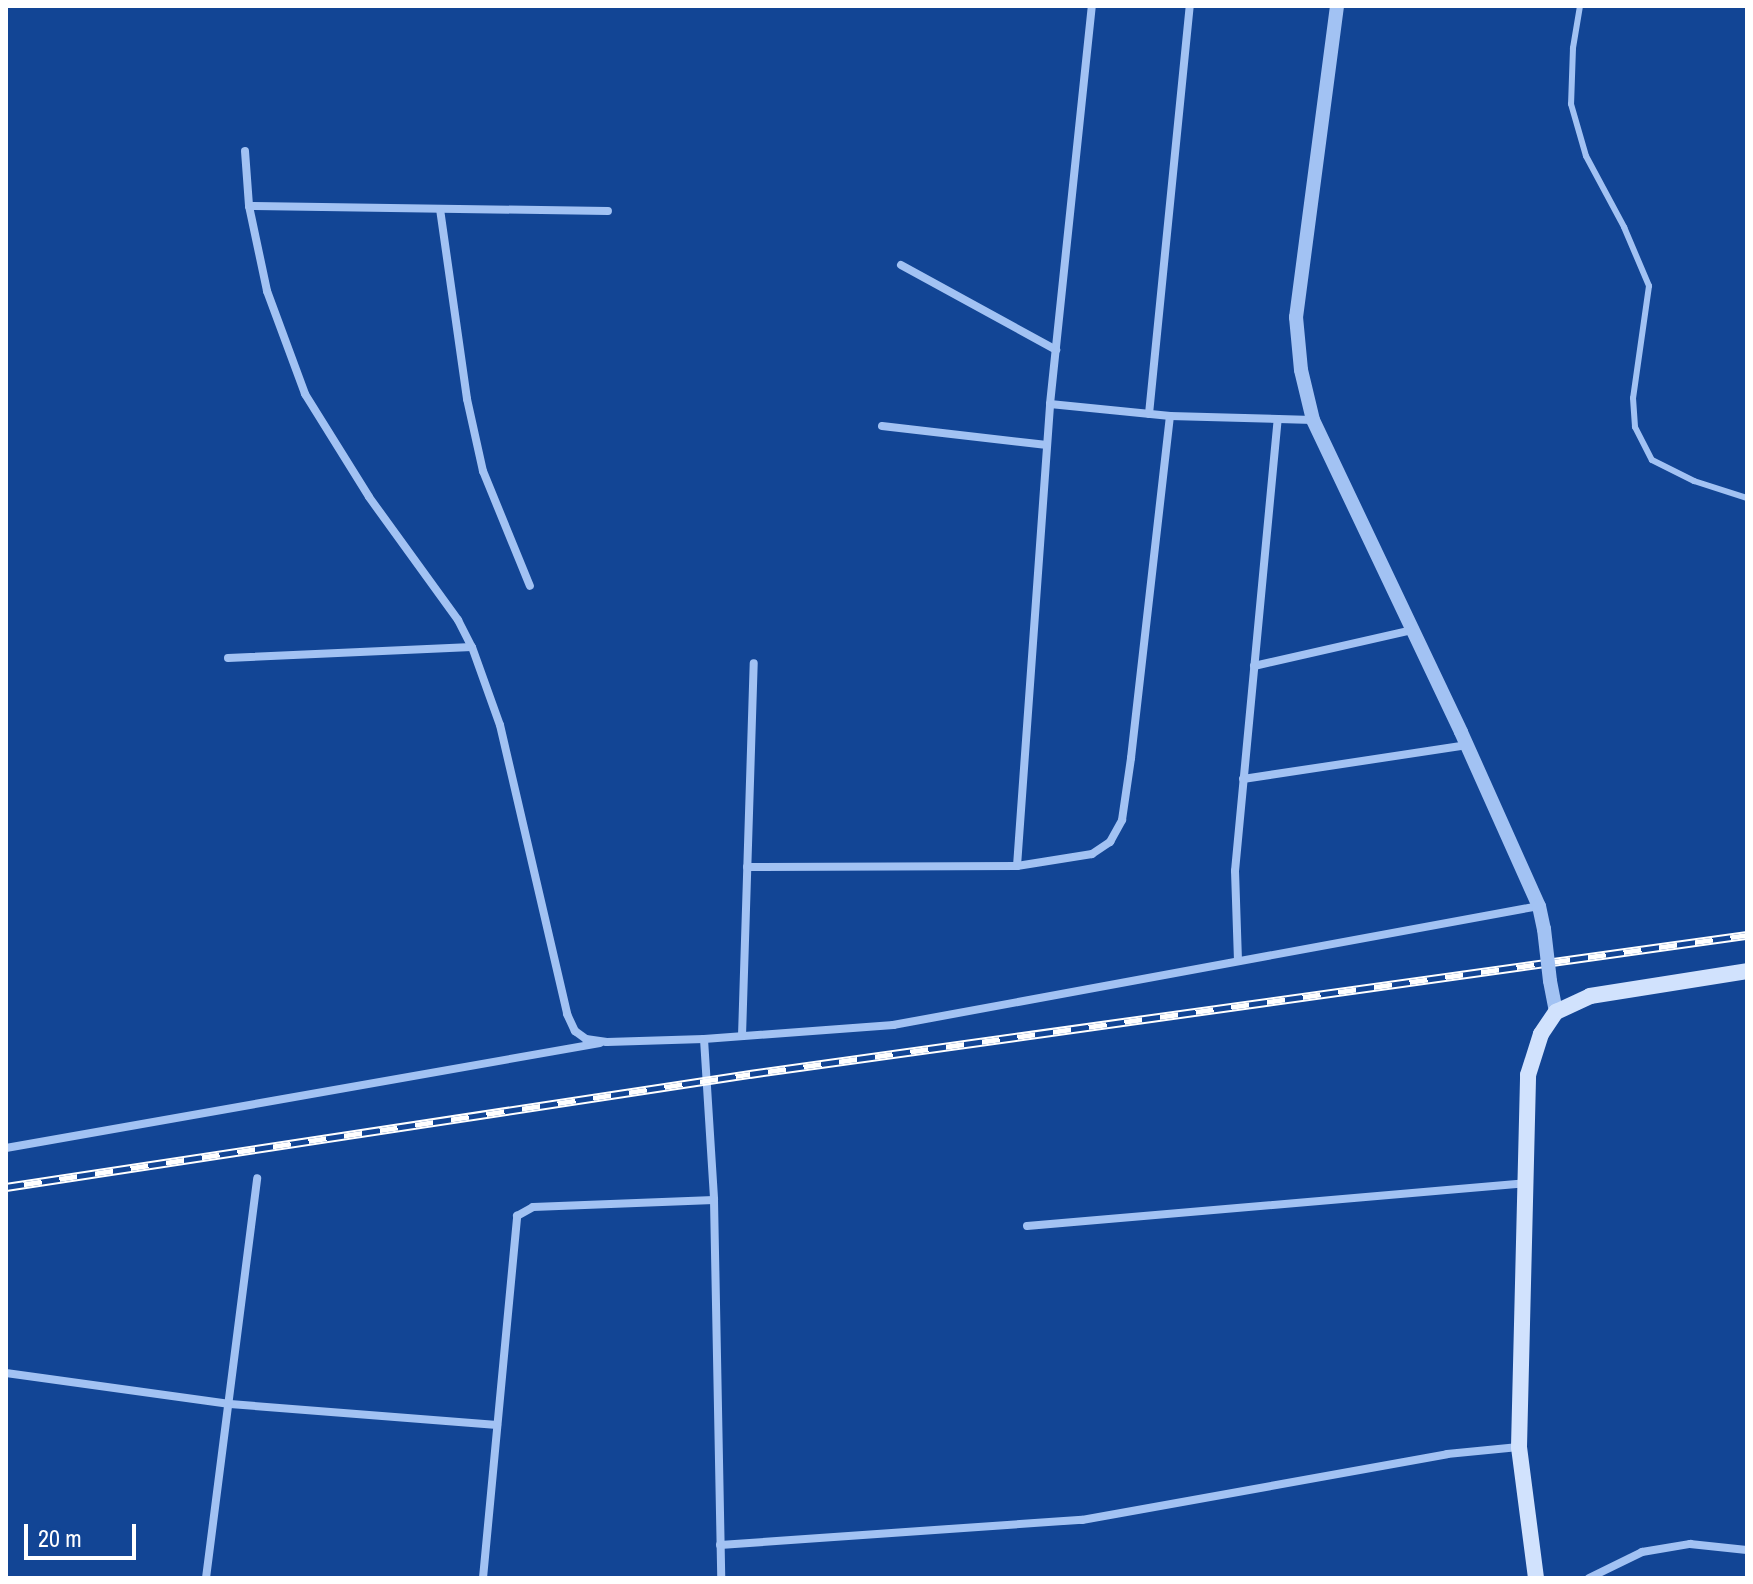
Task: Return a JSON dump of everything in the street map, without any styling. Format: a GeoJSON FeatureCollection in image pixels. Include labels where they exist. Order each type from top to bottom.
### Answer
{"type":"FeatureCollection","features":[{"type":"Feature","properties":{"kind":"main road"},"geometry":{"type":"LineString","coordinates":[[1536,1578],[1519,1447],[1528,1075],[1541,1034],[1556,1012],[1590,996],[1747,971]]}},
{"type":"Feature","properties":{"kind":"street"},"geometry":{"type":"LineString","coordinates":[[1017,866],[1050,404],[1092,6]]}},
{"type":"Feature","properties":{"kind":"street"},"geometry":{"type":"LineString","coordinates":[[1149,414],[1190,6]]}},
{"type":"Feature","properties":{"kind":"street"},"geometry":{"type":"LineString","coordinates":[[1337,6],[1296,317],[1301,370],[1313,420],[1467,745],[1539,906],[1556,1012]]}},
{"type":"Feature","properties":{"kind":"street"},"geometry":{"type":"LineString","coordinates":[[245,151],[249,206],[267,291],[305,394],[369,497],[458,620],[472,647],[500,725],[567,1014],[575,1031],[586,1039],[607,1042]]}},
{"type":"Feature","properties":{"kind":"street"},"geometry":{"type":"LineString","coordinates":[[249,206],[608,211]]}},
{"type":"Feature","properties":{"kind":"street"},"geometry":{"type":"LineString","coordinates":[[440,209],[467,399],[483,471],[530,586]]}},
{"type":"Feature","properties":{"kind":"street"},"geometry":{"type":"LineString","coordinates":[[901,265],[1056,350]]}},
{"type":"Feature","properties":{"kind":"street"},"geometry":{"type":"LineString","coordinates":[[1050,404],[1170,416],[1313,420]]}},
{"type":"Feature","properties":{"kind":"street"},"geometry":{"type":"LineString","coordinates":[[747,867],[1017,866],[1092,854],[1110,842],[1122,820],[1170,416]]}},
{"type":"Feature","properties":{"kind":"street"},"geometry":{"type":"LineString","coordinates":[[1238,961],[1235,871],[1278,419]]}},
{"type":"Feature","properties":{"kind":"street"},"geometry":{"type":"LineString","coordinates":[[882,426],[1047,445]]}},
{"type":"Feature","properties":{"kind":"street"},"geometry":{"type":"LineString","coordinates":[[1254,666],[1413,630]]}},
{"type":"Feature","properties":{"kind":"street"},"geometry":{"type":"LineString","coordinates":[[228,658],[472,647]]}},
{"type":"Feature","properties":{"kind":"street"},"geometry":{"type":"LineString","coordinates":[[742,1036],[754,663]]}},
{"type":"Feature","properties":{"kind":"street"},"geometry":{"type":"LineString","coordinates":[[1243,779],[1467,745]]}},
{"type":"Feature","properties":{"kind":"street"},"geometry":{"type":"LineString","coordinates":[[6,1148],[607,1042],[704,1039],[893,1025],[1539,906]]}},
{"type":"Feature","properties":{"kind":"street"},"geometry":{"type":"LineString","coordinates":[[704,1039],[714,1200],[721,1578]]}},
{"type":"Feature","properties":{"kind":"street"},"geometry":{"type":"LineString","coordinates":[[206,1578],[257,1178]]}},
{"type":"Feature","properties":{"kind":"street"},"geometry":{"type":"LineString","coordinates":[[1027,1226],[1525,1183]]}},
{"type":"Feature","properties":{"kind":"street"},"geometry":{"type":"LineString","coordinates":[[483,1578],[517,1216],[533,1207],[714,1200]]}},
{"type":"Feature","properties":{"kind":"street"},"geometry":{"type":"LineString","coordinates":[[6,1373],[230,1404],[497,1425]]}},
{"type":"Feature","properties":{"kind":"street"},"geometry":{"type":"LineString","coordinates":[[720,1545],[1082,1520],[1447,1454],[1519,1447]]}},
{"type":"Feature","properties":{"kind":"street"},"geometry":{"type":"LineString","coordinates":[[1589,1578],[1608,1566],[1642,1552],[1690,1544],[1747,1550]]}},
{"type":"Feature","properties":{"kind":"lane"},"geometry":{"type":"LineString","coordinates":[[1580,6],[1573,48],[1571,104],[1586,156],[1624,227],[1649,286],[1633,398],[1635,427],[1652,460],[1694,481],[1747,498]]}},
{"type":"Feature","properties":{"kind":"railway"},"geometry":{"type":"LineString","coordinates":[[6,1187],[750,1074],[1747,935]]}}]}
